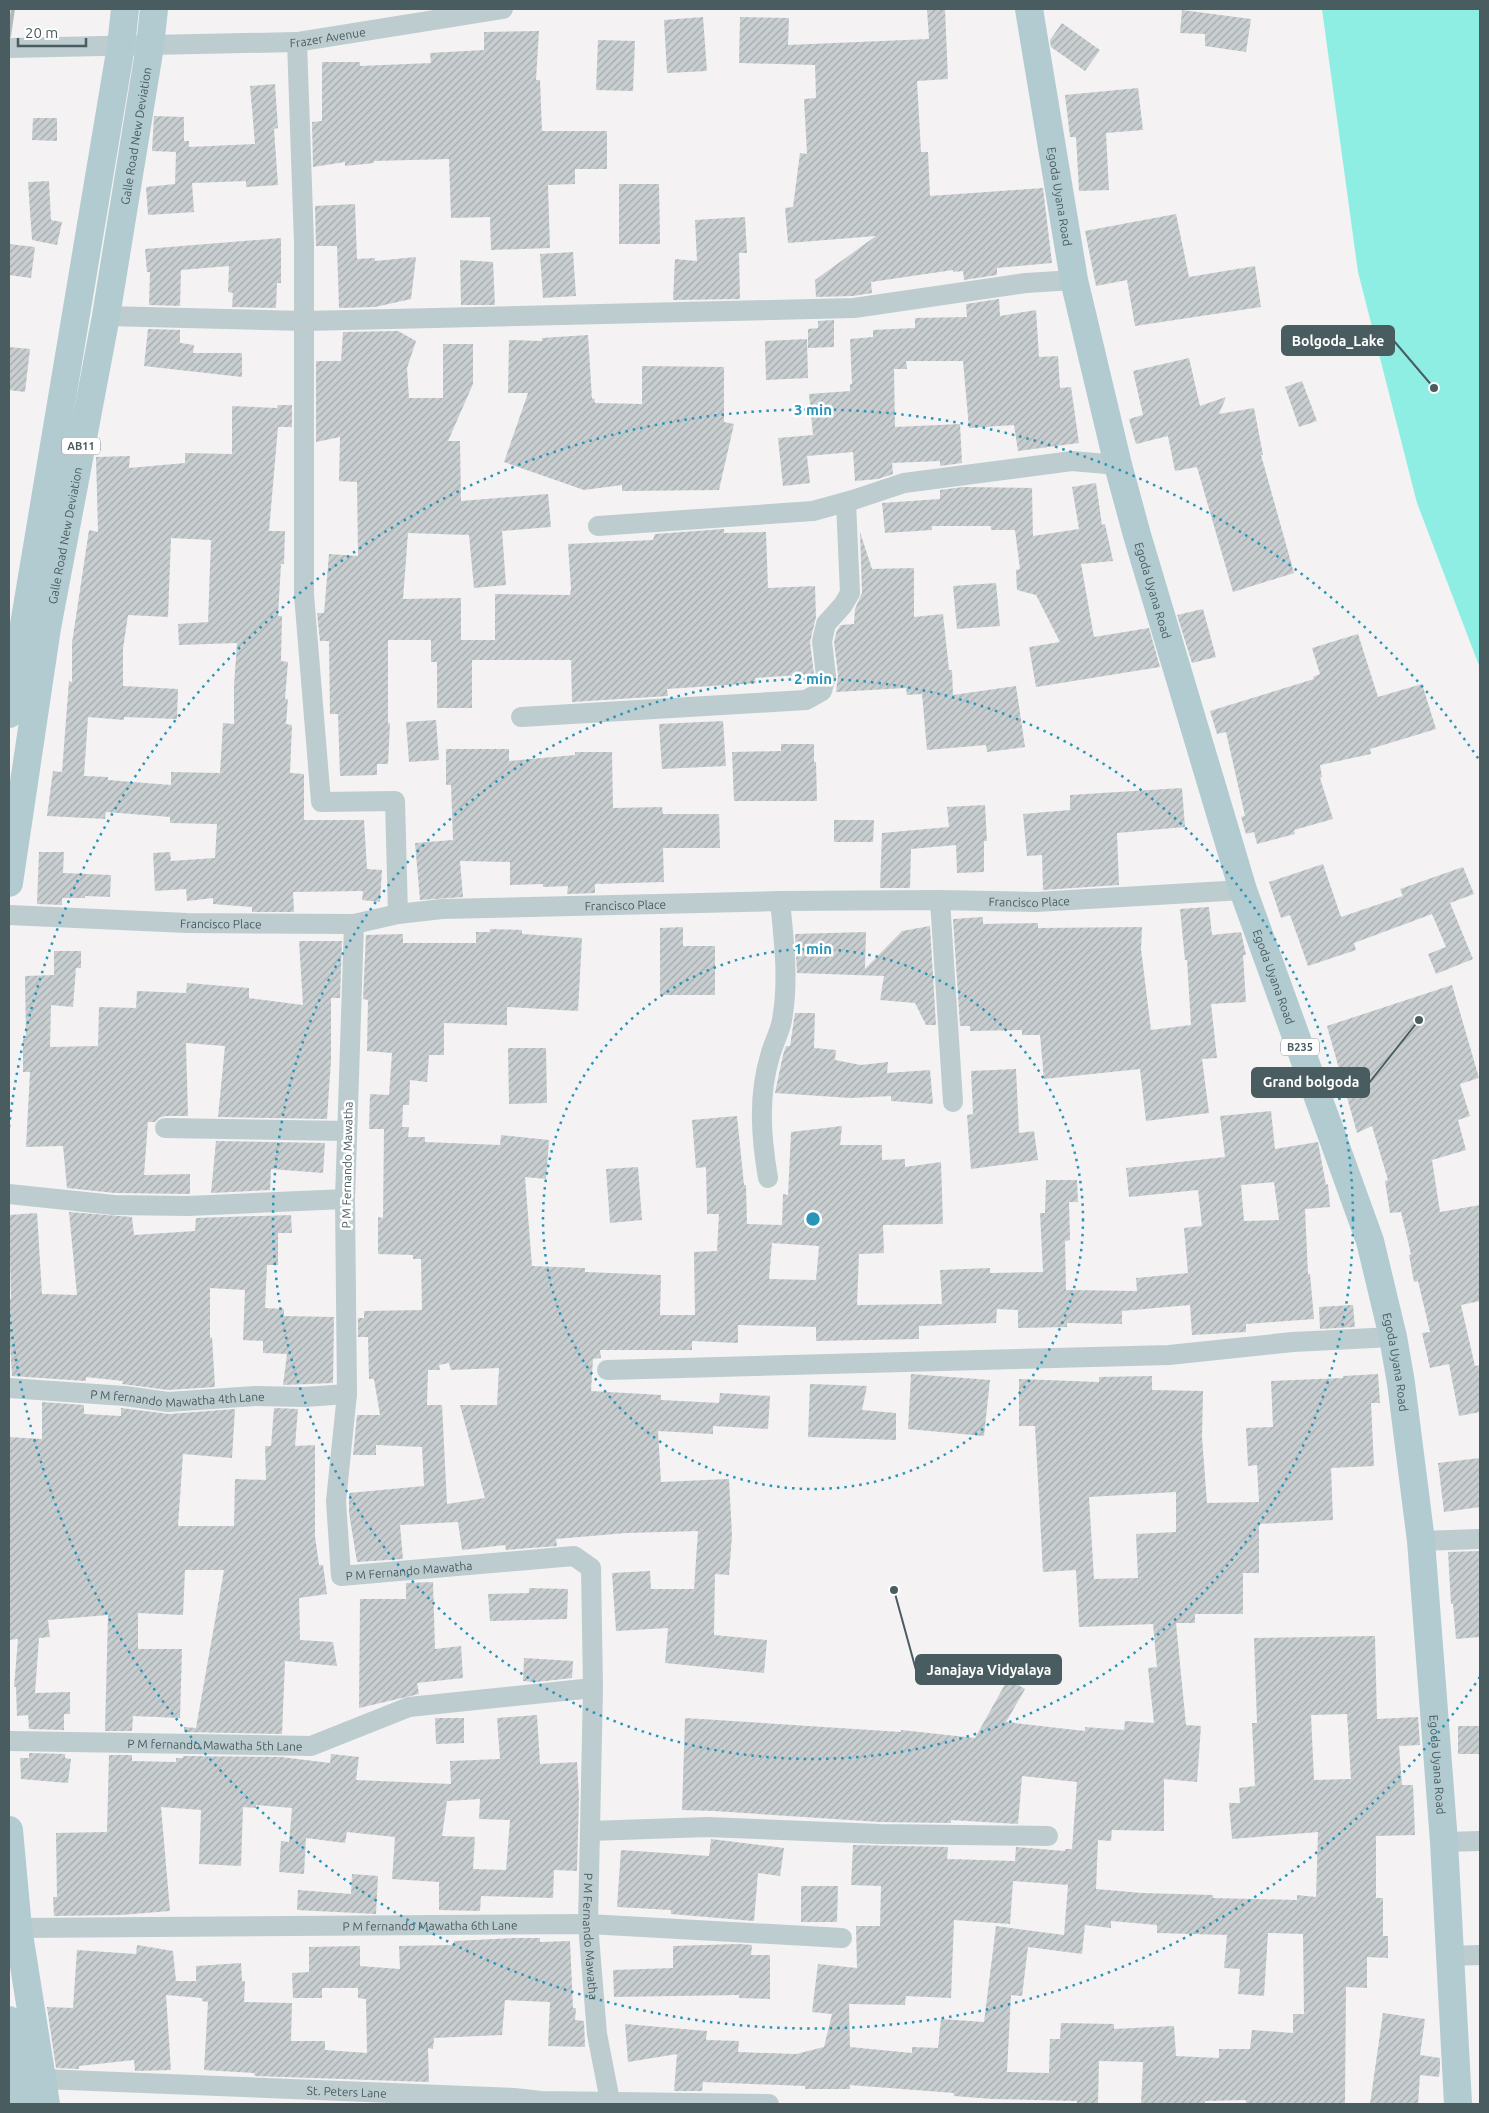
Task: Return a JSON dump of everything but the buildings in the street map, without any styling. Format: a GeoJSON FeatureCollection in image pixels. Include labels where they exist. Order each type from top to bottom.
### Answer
{"type":"FeatureCollection","features":[{"type":"Feature","properties":{"kind":"main road","name":"Galle Road New Deviation"},"geometry":{"type":"LineString","coordinates":[[9,714],[121,46],[125,9]]}},
{"type":"Feature","properties":{"kind":"main road","name":"Galle Road New Deviation"},"geometry":{"type":"LineString","coordinates":[[9,883],[47,628],[106,316],[150,46],[154,9]]}},
{"type":"Feature","properties":{"kind":"main road","name":"Egoda Uyana Road"},"geometry":{"type":"LineString","coordinates":[[1029,9],[1074,280],[1118,465],[1137,535],[1243,890],[1370,1241],[1393,1337],[1401,1383],[1421,1541],[1444,1842],[1458,2104]]}},
{"type":"Feature","properties":{"kind":"main road"},"geometry":{"type":"LineString","coordinates":[[9,1830],[18,1928],[45,2092]]}},
{"type":"Feature","properties":{"kind":"main road"},"geometry":{"type":"LineString","coordinates":[[9,2020],[19,2104]]}},
{"type":"Feature","properties":{"kind":"street","name":"Frazer Avenue"},"geometry":{"type":"LineString","coordinates":[[9,48],[297,42],[503,9]]}},
{"type":"Feature","properties":{"kind":"street"},"geometry":{"type":"LineString","coordinates":[[297,42],[304,243],[304,595],[321,802],[395,800],[398,914]]}},
{"type":"Feature","properties":{"kind":"street"},"geometry":{"type":"LineString","coordinates":[[106,316],[304,322],[854,308],[1026,283],[1074,280]]}},
{"type":"Feature","properties":{"kind":"street"},"geometry":{"type":"LineString","coordinates":[[598,526],[813,511],[904,483],[1072,461],[1118,465]]}},
{"type":"Feature","properties":{"kind":"street"},"geometry":{"type":"LineString","coordinates":[[521,717],[806,700],[822,691],[826,676],[822,641],[826,624],[843,605],[850,593],[846,502]]}},
{"type":"Feature","properties":{"kind":"street","name":"Francisco Place"},"geometry":{"type":"LineString","coordinates":[[9,915],[187,923],[354,924],[398,914],[442,909],[780,901],[940,900],[1036,902],[1243,890]]}},
{"type":"Feature","properties":{"kind":"street"},"geometry":{"type":"LineString","coordinates":[[940,900],[953,1102]]}},
{"type":"Feature","properties":{"kind":"street"},"geometry":{"type":"LineString","coordinates":[[768,1178],[761,1112],[769,1057],[782,1021],[786,979],[780,901]]}},
{"type":"Feature","properties":{"kind":"street","name":"P M Fernando Mawatha"},"geometry":{"type":"LineString","coordinates":[[354,924],[345,1199],[347,1394],[336,1501],[341,1576],[574,1556],[591,1568],[593,1688],[588,1924],[597,2034],[610,2101]]}},
{"type":"Feature","properties":{"kind":"street"},"geometry":{"type":"LineString","coordinates":[[165,1128],[347,1131]]}},
{"type":"Feature","properties":{"kind":"street"},"geometry":{"type":"LineString","coordinates":[[9,1194],[114,1205],[188,1206],[345,1199]]}},
{"type":"Feature","properties":{"kind":"street"},"geometry":{"type":"LineString","coordinates":[[607,1370],[1169,1355],[1293,1342],[1393,1337]]}},
{"type":"Feature","properties":{"kind":"street","name":"P M fernando Mawatha 4th Lane"},"geometry":{"type":"LineString","coordinates":[[9,1388],[125,1396],[168,1402],[245,1396],[306,1397],[347,1394]]}},
{"type":"Feature","properties":{"kind":"street"},"geometry":{"type":"LineString","coordinates":[[1421,1541],[1480,1539]]}},
{"type":"Feature","properties":{"kind":"street","name":"P M fernando Mawatha 5th Lane"},"geometry":{"type":"LineString","coordinates":[[9,1741],[311,1746],[410,1707],[593,1688]]}},
{"type":"Feature","properties":{"kind":"street"},"geometry":{"type":"LineString","coordinates":[[590,1831],[707,1827],[880,1834],[1048,1836]]}},
{"type":"Feature","properties":{"kind":"street"},"geometry":{"type":"LineString","coordinates":[[1444,1842],[1480,1841]]}},
{"type":"Feature","properties":{"kind":"street","name":"P M fernando Mawatha 6th Lane"},"geometry":{"type":"LineString","coordinates":[[18,1928],[588,1924],[842,1938]]}},
{"type":"Feature","properties":{"kind":"street"},"geometry":{"type":"LineString","coordinates":[[1450,1956],[1480,1955]]}},
{"type":"Feature","properties":{"kind":"street","name":"St. Peters Lane"},"geometry":{"type":"LineString","coordinates":[[45,2092],[514,2098],[540,2103],[610,2101],[769,2104]]}},
{"type":"Feature","properties":{"kind":"water"},"geometry":{"type":"Polygon","coordinates":[[[1322,9],[1480,9],[1480,668],[1417,503],[1358,272],[1322,9]]]}},
{"type":"Feature","properties":{"kind":"railway"},"geometry":{"type":"LineString","coordinates":[[9,36],[13,9]]}},
{"type":"Feature","properties":{"kind":"place","name":"Bolgoda_Lake"},"geometry":{"type":"Point","coordinates":[1434,388]}},
{"type":"Feature","properties":{"kind":"place","name":"Grand bolgoda"},"geometry":{"type":"Point","coordinates":[1419,1020]}},
{"type":"Feature","properties":{"kind":"place","name":"Janajaya Vidyalaya"},"geometry":{"type":"Point","coordinates":[894,1590]}}]}
